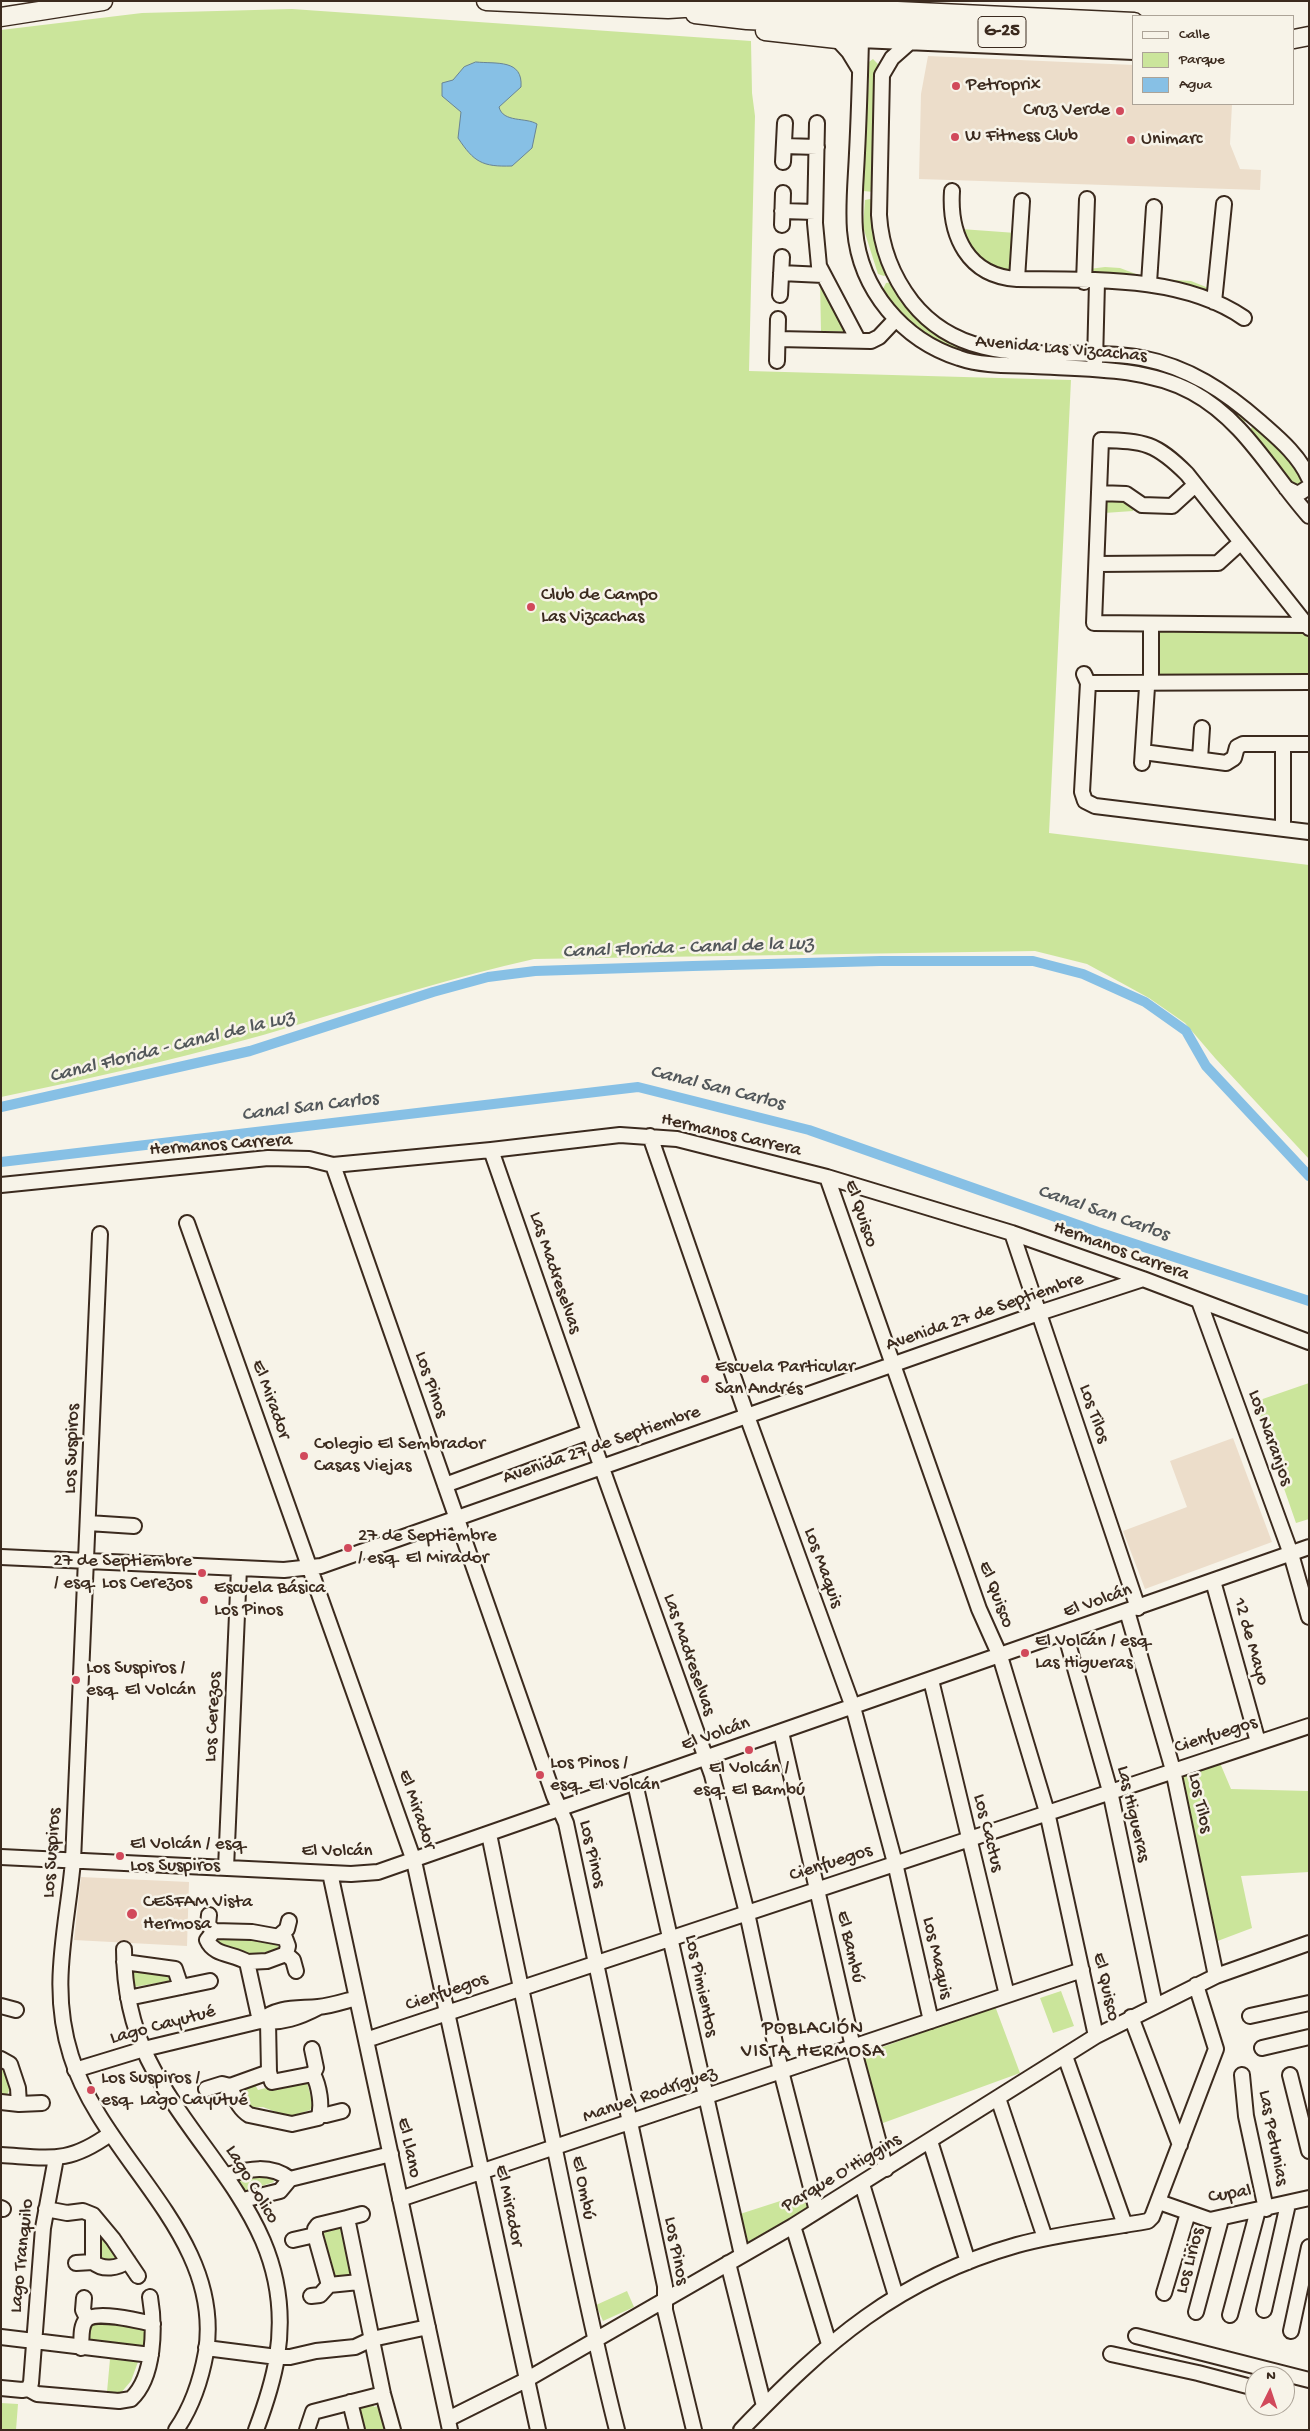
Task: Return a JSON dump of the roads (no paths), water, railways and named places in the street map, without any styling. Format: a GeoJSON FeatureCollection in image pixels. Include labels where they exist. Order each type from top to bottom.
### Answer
{"type":"FeatureCollection","features":[{"type":"Feature","properties":{"kind":"main road"},"geometry":{"type":"LineString","coordinates":[[1,17],[103,1]]}},
{"type":"Feature","properties":{"kind":"main road","name":"G-25"},"geometry":{"type":"LineString","coordinates":[[486,1],[668,9],[747,3],[868,25],[1132,22]]}},
{"type":"Feature","properties":{"kind":"main road","name":"G-25"},"geometry":{"type":"LineString","coordinates":[[668,9],[716,18],[1132,38]]}},
{"type":"Feature","properties":{"kind":"main road"},"geometry":{"type":"LineString","coordinates":[[716,18],[757,30],[836,39]]}},
{"type":"Feature","properties":{"kind":"street"},"geometry":{"type":"LineString","coordinates":[[861,72],[849,52],[836,39],[868,25],[882,41],[1132,52]]}},
{"type":"Feature","properties":{"kind":"street","name":"Avenida Las Vizcachas"},"geometry":{"type":"LineString","coordinates":[[868,25],[861,72],[855,202],[858,247],[866,275],[879,298],[896,319],[924,342],[961,359],[989,364],[1145,375],[1177,385],[1219,410],[1242,430],[1285,488],[1309,516]]}},
{"type":"Feature","properties":{"kind":"street","name":"Avenida Las Vizcachas"},"geometry":{"type":"LineString","coordinates":[[882,41],[879,204],[882,236],[893,272],[906,295],[924,315],[944,331],[968,344],[1024,353],[1142,358],[1191,374],[1227,394],[1258,420],[1288,447],[1309,478]]}},
{"type":"Feature","properties":{"kind":"street"},"geometry":{"type":"LineString","coordinates":[[882,75],[892,58],[909,43]]}},
{"type":"Feature","properties":{"kind":"street"},"geometry":{"type":"LineString","coordinates":[[783,162],[784,123]]}},
{"type":"Feature","properties":{"kind":"street"},"geometry":{"type":"LineString","coordinates":[[817,123],[816,246],[823,275],[858,340]]}},
{"type":"Feature","properties":{"kind":"street"},"geometry":{"type":"LineString","coordinates":[[784,146],[817,147]]}},
{"type":"Feature","properties":{"kind":"street"},"geometry":{"type":"LineString","coordinates":[[952,191],[952,220],[964,250],[973,261],[993,275],[1018,279],[1150,283],[1190,293],[1214,302],[1244,318]]}},
{"type":"Feature","properties":{"kind":"street"},"geometry":{"type":"LineString","coordinates":[[782,225],[783,193]]}},
{"type":"Feature","properties":{"kind":"street"},"geometry":{"type":"LineString","coordinates":[[855,202],[868,198],[879,204]]}},
{"type":"Feature","properties":{"kind":"street"},"geometry":{"type":"LineString","coordinates":[[1087,199],[1095,355],[1094,370]]}},
{"type":"Feature","properties":{"kind":"street"},"geometry":{"type":"LineString","coordinates":[[1018,279],[1022,201]]}},
{"type":"Feature","properties":{"kind":"street"},"geometry":{"type":"LineString","coordinates":[[1214,302],[1224,204]]}},
{"type":"Feature","properties":{"kind":"street"},"geometry":{"type":"LineString","coordinates":[[1150,283],[1154,207]]}},
{"type":"Feature","properties":{"kind":"street"},"geometry":{"type":"LineString","coordinates":[[782,211],[815,212]]}},
{"type":"Feature","properties":{"kind":"street"},"geometry":{"type":"LineString","coordinates":[[780,295],[782,257]]}},
{"type":"Feature","properties":{"kind":"street"},"geometry":{"type":"LineString","coordinates":[[866,275],[878,280],[886,278],[893,272]]}},
{"type":"Feature","properties":{"kind":"street"},"geometry":{"type":"LineString","coordinates":[[781,274],[823,275]]}},
{"type":"Feature","properties":{"kind":"street"},"geometry":{"type":"LineString","coordinates":[[777,361],[778,319]]}},
{"type":"Feature","properties":{"kind":"street"},"geometry":{"type":"LineString","coordinates":[[778,339],[871,341],[879,337],[896,319]]}},
{"type":"Feature","properties":{"kind":"street"},"geometry":{"type":"LineString","coordinates":[[1242,430],[1245,421],[1250,418],[1258,420]]}},
{"type":"Feature","properties":{"kind":"street"},"geometry":{"type":"LineString","coordinates":[[1101,440],[1141,442],[1155,447],[1166,454],[1195,485],[1307,626],[1094,623],[1101,440]]}},
{"type":"Feature","properties":{"kind":"street"},"geometry":{"type":"LineString","coordinates":[[1099,493],[1126,494],[1142,505],[1172,506],[1195,485]]}},
{"type":"Feature","properties":{"kind":"street"},"geometry":{"type":"LineString","coordinates":[[1285,488],[1298,494],[1309,487]]}},
{"type":"Feature","properties":{"kind":"street"},"geometry":{"type":"LineString","coordinates":[[1097,564],[1218,563],[1240,543]]}},
{"type":"Feature","properties":{"kind":"street"},"geometry":{"type":"LineString","coordinates":[[1151,625],[1151,683],[1147,687],[1142,758],[1200,759],[1226,770],[1234,758],[1236,747],[1242,744],[1309,744]]}},
{"type":"Feature","properties":{"kind":"street"},"geometry":{"type":"LineString","coordinates":[[1309,682],[1151,683],[1086,679],[1082,792],[1086,801],[1095,806],[1309,832]]}},
{"type":"Feature","properties":{"kind":"street"},"geometry":{"type":"LineString","coordinates":[[1200,759],[1202,728]]}},
{"type":"Feature","properties":{"kind":"street"},"geometry":{"type":"LineString","coordinates":[[1283,744],[1283,828]]}},
{"type":"Feature","properties":{"kind":"street","name":"Hermanos Carrera"},"geometry":{"type":"LineString","coordinates":[[1,1186],[268,1158],[309,1159],[333,1165],[491,1150],[620,1135],[677,1139],[827,1177],[1012,1233],[1143,1279],[1309,1342]]}},
{"type":"Feature","properties":{"kind":"street","name":"Los Maquis"},"geometry":{"type":"LineString","coordinates":[[650,1136],[747,1416],[853,1707],[895,1863],[931,2021]]}},
{"type":"Feature","properties":{"kind":"street","name":"Las Madreselvas"},"geometry":{"type":"LineString","coordinates":[[491,1150],[601,1467],[712,1775],[747,1913],[781,2071],[817,2212]]}},
{"type":"Feature","properties":{"kind":"street","name":"Los Pinos"},"geometry":{"type":"LineString","coordinates":[[333,1165],[566,1823],[665,2286],[665,2310],[694,2430]]}},
{"type":"Feature","properties":{"kind":"street","name":"El Quisco"},"geometry":{"type":"LineString","coordinates":[[827,1177],[979,1609],[1000,1656],[1046,1812],[1096,2036]]}},
{"type":"Feature","properties":{"kind":"street","name":"El Mirador"},"geometry":{"type":"LineString","coordinates":[[187,1223],[414,1861],[538,2430]]}},
{"type":"Feature","properties":{"kind":"street","name":"Los Tilos"},"geometry":{"type":"LineString","coordinates":[[1012,1233],[1132,1610],[1174,1770],[1216,1976]]}},
{"type":"Feature","properties":{"kind":"street","name":"Los Suspiros"},"geometry":{"type":"LineString","coordinates":[[100,1234],[74,1861],[61,1947],[59,1984],[64,2028],[76,2070],[94,2108],[178,2233],[196,2265],[206,2302],[206,2348],[194,2396],[176,2430]]}},
{"type":"Feature","properties":{"kind":"street","name":"Avenida 27 de Septiembre"},"geometry":{"type":"LineString","coordinates":[[1,1557],[239,1568],[310,1568],[331,1563],[893,1364],[1143,1279]]}},
{"type":"Feature","properties":{"kind":"street","name":"Los Naranjos"},"geometry":{"type":"LineString","coordinates":[[1200,1301],[1291,1554],[1309,1617]]}},
{"type":"Feature","properties":{"kind":"street"},"geometry":{"type":"LineString","coordinates":[[445,1484],[589,1432]]}},
{"type":"Feature","properties":{"kind":"street"},"geometry":{"type":"LineString","coordinates":[[88,1523],[134,1526]]}},
{"type":"Feature","properties":{"kind":"street","name":"El Volcán"},"geometry":{"type":"LineString","coordinates":[[1,1857],[330,1873],[370,1873],[414,1861],[1064,1634],[1309,1546]]}},
{"type":"Feature","properties":{"kind":"street","name":"Los Cerezos"},"geometry":{"type":"LineString","coordinates":[[226,1868],[239,1568]]}},
{"type":"Feature","properties":{"kind":"street","name":"12 de Mayo"},"geometry":{"type":"LineString","coordinates":[[1213,1581],[1258,1742]]}},
{"type":"Feature","properties":{"kind":"street","name":"Las Higueras"},"geometry":{"type":"LineString","coordinates":[[1064,1634],[1110,1791],[1155,2005]]}},
{"type":"Feature","properties":{"kind":"street","name":"Los Cactus"},"geometry":{"type":"LineString","coordinates":[[931,1680],[1007,1995]]}},
{"type":"Feature","properties":{"kind":"street","name":"Cienfuegos"},"geometry":{"type":"LineString","coordinates":[[366,2040],[1309,1726]]}},
{"type":"Feature","properties":{"kind":"street","name":"El Bambú"},"geometry":{"type":"LineString","coordinates":[[781,1732],[853,2047],[886,2169]]}},
{"type":"Feature","properties":{"kind":"street","name":"Los Pimientos"},"geometry":{"type":"LineString","coordinates":[[635,1783],[742,2255]]}},
{"type":"Feature","properties":{"kind":"street","name":"El Ombú"},"geometry":{"type":"LineString","coordinates":[[489,1834],[595,2340],[617,2430]]}},
{"type":"Feature","properties":{"kind":"street","name":"El Llano"},"geometry":{"type":"LineString","coordinates":[[330,1873],[449,2425]]}},
{"type":"Feature","properties":{"kind":"street"},"geometry":{"type":"LineString","coordinates":[[209,1915],[208,1925],[214,1931],[280,1935],[285,1938],[288,1946],[286,1954]]}},
{"type":"Feature","properties":{"kind":"street"},"geometry":{"type":"LineString","coordinates":[[280,1935],[287,1929],[288,1920]]}},
{"type":"Feature","properties":{"kind":"street"},"geometry":{"type":"LineString","coordinates":[[214,1931],[207,1940],[211,1948],[219,1952],[238,1956],[247,1962],[267,1962],[286,1954]]}},
{"type":"Feature","properties":{"kind":"street","name":"Parque O'Higgins"},"geometry":{"type":"LineString","coordinates":[[449,2425],[817,2212],[1096,2036],[1216,1976],[1255,1961],[1272,1958],[1309,1943]]}},
{"type":"Feature","properties":{"kind":"street"},"geometry":{"type":"LineString","coordinates":[[286,1954],[293,1960],[296,1971]]}},
{"type":"Feature","properties":{"kind":"street","name":"Lago Colico"},"geometry":{"type":"LineString","coordinates":[[181,1987],[175,1968],[124,1956],[128,1998],[144,2049],[167,2091],[243,2200],[263,2240],[275,2282],[278,2314],[277,2357],[267,2400],[256,2430]]}},
{"type":"Feature","properties":{"kind":"street"},"geometry":{"type":"LineString","coordinates":[[247,1962],[264,2022],[269,2072],[272,2082],[313,2074]]}},
{"type":"Feature","properties":{"kind":"street","name":"Manuel Rodríguez"},"geometry":{"type":"LineString","coordinates":[[400,2199],[1082,1970]]}},
{"type":"Feature","properties":{"kind":"street"},"geometry":{"type":"LineString","coordinates":[[128,1998],[210,1981]]}},
{"type":"Feature","properties":{"kind":"street"},"geometry":{"type":"LineString","coordinates":[[741,2430],[829,2344],[896,2296],[968,2262],[1045,2238],[1148,2221],[1159,2202],[1216,2046],[1196,1985]]}},
{"type":"Feature","properties":{"kind":"street","name":"Lago Cayutué"},"geometry":{"type":"LineString","coordinates":[[76,2070],[144,2049],[264,2022],[267,2015],[281,2010],[319,2007],[357,1998]]}},
{"type":"Feature","properties":{"kind":"street"},"geometry":{"type":"LineString","coordinates":[[1250,2016],[1309,2003]]}},
{"type":"Feature","properties":{"kind":"street"},"geometry":{"type":"LineString","coordinates":[[1,2006],[16,2010]]}},
{"type":"Feature","properties":{"kind":"street"},"geometry":{"type":"LineString","coordinates":[[1131,2017],[1180,2145]]}},
{"type":"Feature","properties":{"kind":"street"},"geometry":{"type":"LineString","coordinates":[[1262,2048],[1309,2037]]}},
{"type":"Feature","properties":{"kind":"street"},"geometry":{"type":"LineString","coordinates":[[312,2049],[316,2068],[313,2074]]}},
{"type":"Feature","properties":{"kind":"street"},"geometry":{"type":"LineString","coordinates":[[1065,2056],[1125,2225]]}},
{"type":"Feature","properties":{"kind":"street"},"geometry":{"type":"LineString","coordinates":[[11,2061],[18,2088],[19,2104]]}},
{"type":"Feature","properties":{"kind":"street"},"geometry":{"type":"LineString","coordinates":[[206,2089],[222,2084],[230,2086],[269,2072]]}},
{"type":"Feature","properties":{"kind":"street"},"geometry":{"type":"LineString","coordinates":[[230,2086],[242,2111],[249,2115],[292,2124],[318,2118],[320,2113],[316,2079],[313,2074]]}},
{"type":"Feature","properties":{"kind":"street","name":"Las Petunias"},"geometry":{"type":"LineString","coordinates":[[1242,2075],[1246,2116],[1262,2209]]}},
{"type":"Feature","properties":{"kind":"street"},"geometry":{"type":"LineString","coordinates":[[1290,2075],[1309,2150]]}},
{"type":"Feature","properties":{"kind":"street"},"geometry":{"type":"LineString","coordinates":[[998,2098],[1045,2238]]}},
{"type":"Feature","properties":{"kind":"street"},"geometry":{"type":"LineString","coordinates":[[1,2102],[19,2104],[42,2103]]}},
{"type":"Feature","properties":{"kind":"street"},"geometry":{"type":"LineString","coordinates":[[320,2113],[326,2115],[342,2111]]}},
{"type":"Feature","properties":{"kind":"street"},"geometry":{"type":"LineString","coordinates":[[1,2155],[56,2158],[70,2156],[86,2150],[110,2134]]}},
{"type":"Feature","properties":{"kind":"street"},"geometry":{"type":"LineString","coordinates":[[930,2141],[968,2262]]}},
{"type":"Feature","properties":{"kind":"street"},"geometry":{"type":"LineString","coordinates":[[243,2200],[280,2191],[290,2179],[391,2154]]}},
{"type":"Feature","properties":{"kind":"street","name":"Lago Tranquilo"},"geometry":{"type":"LineString","coordinates":[[28,2388],[31,2382],[46,2209],[56,2158]]}},
{"type":"Feature","properties":{"kind":"street"},"geometry":{"type":"LineString","coordinates":[[226,2175],[257,2168],[272,2168],[290,2179]]}},
{"type":"Feature","properties":{"kind":"street"},"geometry":{"type":"LineString","coordinates":[[862,2184],[896,2296]]}},
{"type":"Feature","properties":{"kind":"street","name":"Cupal"},"geometry":{"type":"LineString","coordinates":[[1159,2202],[1202,2219],[1222,2219],[1309,2198]]}},
{"type":"Feature","properties":{"kind":"street"},"geometry":{"type":"LineString","coordinates":[[1264,2310],[1288,2204]]}},
{"type":"Feature","properties":{"kind":"street"},"geometry":{"type":"LineString","coordinates":[[46,2209],[67,2213],[83,2211],[93,2214],[138,2276]]}},
{"type":"Feature","properties":{"kind":"street"},"geometry":{"type":"LineString","coordinates":[[1230,2315],[1262,2209]]}},
{"type":"Feature","properties":{"kind":"street"},"geometry":{"type":"LineString","coordinates":[[1164,2293],[1188,2213]]}},
{"type":"Feature","properties":{"kind":"street"},"geometry":{"type":"LineString","coordinates":[[93,2214],[93,2262]]}},
{"type":"Feature","properties":{"kind":"street"},"geometry":{"type":"LineString","coordinates":[[329,2285],[315,2229],[318,2225],[362,2214]]}},
{"type":"Feature","properties":{"kind":"street"},"geometry":{"type":"LineString","coordinates":[[347,2218],[383,2394],[393,2430]]}},
{"type":"Feature","properties":{"kind":"street","name":"Los Lirios"},"geometry":{"type":"LineString","coordinates":[[1196,2312],[1222,2219]]}},
{"type":"Feature","properties":{"kind":"street"},"geometry":{"type":"LineString","coordinates":[[793,2226],[829,2344]]}},
{"type":"Feature","properties":{"kind":"street"},"geometry":{"type":"LineString","coordinates":[[293,2240],[315,2235]]}},
{"type":"Feature","properties":{"kind":"street"},"geometry":{"type":"LineString","coordinates":[[1291,2331],[1309,2247]]}},
{"type":"Feature","properties":{"kind":"street"},"geometry":{"type":"LineString","coordinates":[[76,2263],[93,2262],[101,2268],[113,2267],[128,2261]]}},
{"type":"Feature","properties":{"kind":"street"},"geometry":{"type":"LineString","coordinates":[[728,2263],[764,2406]]}},
{"type":"Feature","properties":{"kind":"street"},"geometry":{"type":"LineString","coordinates":[[329,2285],[336,2286],[359,2282]]}},
{"type":"Feature","properties":{"kind":"street"},"geometry":{"type":"LineString","coordinates":[[312,2296],[320,2295],[329,2285]]}},
{"type":"Feature","properties":{"kind":"street"},"geometry":{"type":"LineString","coordinates":[[1,2388],[22,2390],[28,2388],[37,2394],[119,2401],[128,2400],[136,2394],[151,2355],[152,2324],[150,2297]]}},
{"type":"Feature","properties":{"kind":"street"},"geometry":{"type":"LineString","coordinates":[[84,2298],[83,2310],[87,2318]]}},
{"type":"Feature","properties":{"kind":"street"},"geometry":{"type":"LineString","coordinates":[[82,2348],[83,2325],[87,2318],[93,2316],[127,2318],[152,2324]]}},
{"type":"Feature","properties":{"kind":"street"},"geometry":{"type":"LineString","coordinates":[[206,2348],[277,2357],[316,2351],[347,2349],[365,2344],[372,2339],[428,2327]]}},
{"type":"Feature","properties":{"kind":"street"},"geometry":{"type":"LineString","coordinates":[[1136,2336],[1245,2366]]}},
{"type":"Feature","properties":{"kind":"street"},"geometry":{"type":"LineString","coordinates":[[1,2337],[151,2355]]}},
{"type":"Feature","properties":{"kind":"street"},"geometry":{"type":"LineString","coordinates":[[1173,2367],[1178,2348]]}},
{"type":"Feature","properties":{"kind":"street"},"geometry":{"type":"LineString","coordinates":[[1111,2354],[1173,2367],[1245,2385]]}},
{"type":"Feature","properties":{"kind":"street"},"geometry":{"type":"LineString","coordinates":[[1295,2377],[1309,2380]]}},
{"type":"Feature","properties":{"kind":"street"},"geometry":{"type":"LineString","coordinates":[[307,2430],[314,2412],[383,2394]]}},
{"type":"Feature","properties":{"kind":"street"},"geometry":{"type":"LineString","coordinates":[[350,2402],[357,2430]]}},
{"type":"Feature","properties":{"kind":"water"},"geometry":{"type":"Polygon","coordinates":[[[476,62],[500,63],[513,67],[518,72],[521,78],[521,87],[499,107],[501,112],[510,118],[537,124],[532,148],[512,166],[486,164],[469,153],[458,138],[461,112],[442,96],[442,83],[453,80],[464,67],[476,62]]]}},
{"type":"Feature","properties":{"kind":"waterway","name":"Canal Florida - Canal de la Luz"},"geometry":{"type":"LineString","coordinates":[[1,1107],[250,1051],[433,992],[488,977],[535,971],[693,966],[880,961],[1033,961],[1083,974],[1145,1002],[1186,1031],[1206,1066],[1309,1176]]}},
{"type":"Feature","properties":{"kind":"waterway","name":"Canal San Carlos"},"geometry":{"type":"LineString","coordinates":[[1,1162],[638,1087],[809,1130],[1098,1232],[1309,1301]]}},
{"type":"Feature","properties":{"kind":"place","name":"Petroprix"},"geometry":{"type":"Point","coordinates":[956,86]}},
{"type":"Feature","properties":{"kind":"place","name":"Cruz Verde"},"geometry":{"type":"Point","coordinates":[1120,111]}},
{"type":"Feature","properties":{"kind":"place","name":"W Fitness Club"},"geometry":{"type":"Point","coordinates":[955,137]}},
{"type":"Feature","properties":{"kind":"place","name":"Unimarc"},"geometry":{"type":"Point","coordinates":[1131,140]}},
{"type":"Feature","properties":{"kind":"place","name":"Club de Campo Las Vizcachas"},"geometry":{"type":"Point","coordinates":[531,607]}},
{"type":"Feature","properties":{"kind":"place","name":"Escuela Particular San Andrés"},"geometry":{"type":"Point","coordinates":[705,1379]}},
{"type":"Feature","properties":{"kind":"place","name":"Colegio El Sembrador Casas Viejas"},"geometry":{"type":"Point","coordinates":[304,1456]}},
{"type":"Feature","properties":{"kind":"place","name":"27 de Septiembre / esq. El Mirador"},"geometry":{"type":"Point","coordinates":[348,1548]}},
{"type":"Feature","properties":{"kind":"place","name":"27 de Septiembre / esq. Los Cerezos"},"geometry":{"type":"Point","coordinates":[202,1573]}},
{"type":"Feature","properties":{"kind":"place","name":"Escuela Básica Los Pinos"},"geometry":{"type":"Point","coordinates":[204,1600]}},
{"type":"Feature","properties":{"kind":"place","name":"El Volcán / esq. Las Higueras"},"geometry":{"type":"Point","coordinates":[1025,1653]}},
{"type":"Feature","properties":{"kind":"place","name":"Los Suspiros / esq. El Volcán"},"geometry":{"type":"Point","coordinates":[76,1680]}},
{"type":"Feature","properties":{"kind":"place","name":"El Volcán / esq. El Bambú"},"geometry":{"type":"Point","coordinates":[749,1750]}},
{"type":"Feature","properties":{"kind":"place","name":"Los Pinos / esq. El Volcán"},"geometry":{"type":"Point","coordinates":[540,1775]}},
{"type":"Feature","properties":{"kind":"place","name":"El Volcán / esq. Los Suspiros"},"geometry":{"type":"Point","coordinates":[120,1856]}},
{"type":"Feature","properties":{"kind":"place","name":"CESFAM Vista Hermosa"},"geometry":{"type":"Point","coordinates":[132,1914]}},
{"type":"Feature","properties":{"kind":"place","name":"Los Suspiros / esq. Lago Cayutué"},"geometry":{"type":"Point","coordinates":[91,2090]}},
{"type":"Feature","properties":{"kind":"district","name":"POBLACIÓN VISTA HERMOSA"},"geometry":{"type":"Point","coordinates":[813,2042]}}]}
